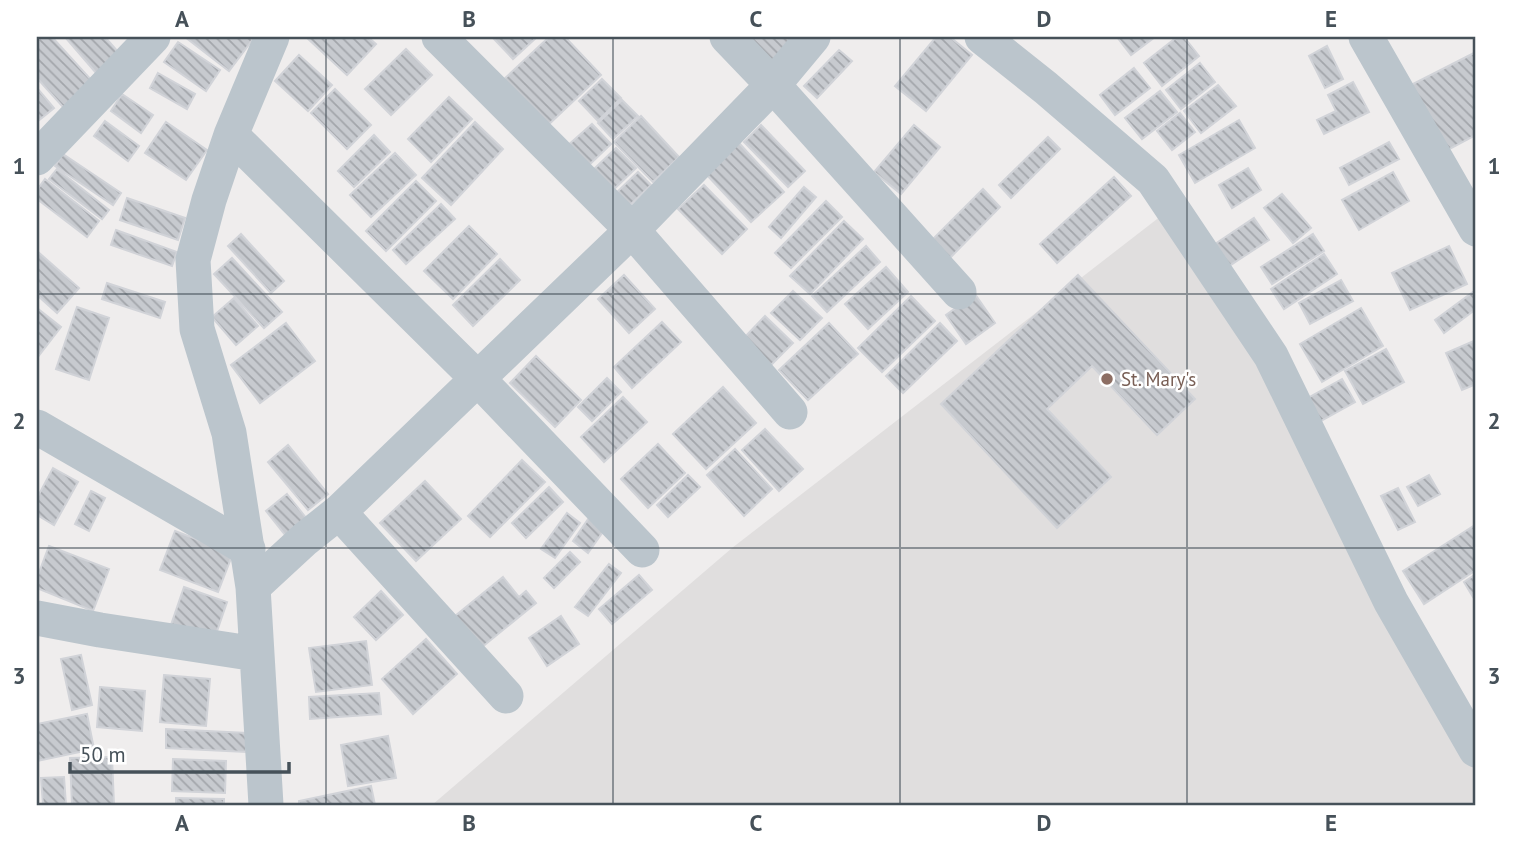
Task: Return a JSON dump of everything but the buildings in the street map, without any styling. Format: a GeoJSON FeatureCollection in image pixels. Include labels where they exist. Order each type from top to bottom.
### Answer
{"type":"FeatureCollection","features":[{"type":"Feature","properties":{"kind":"street"},"geometry":{"type":"LineString","coordinates":[[37,158],[153,37]]}},
{"type":"Feature","properties":{"kind":"street"},"geometry":{"type":"LineString","coordinates":[[266,805],[253,587],[248,549],[229,433],[197,329],[193,260],[209,200],[231,135],[272,37]]}},
{"type":"Feature","properties":{"kind":"street"},"geometry":{"type":"LineString","coordinates":[[439,37],[632,230],[790,412]]}},
{"type":"Feature","properties":{"kind":"street"},"geometry":{"type":"LineString","coordinates":[[727,37],[959,292]]}},
{"type":"Feature","properties":{"kind":"street"},"geometry":{"type":"LineString","coordinates":[[253,587],[304,539],[339,512],[632,230],[773,85],[813,37]]}},
{"type":"Feature","properties":{"kind":"street"},"geometry":{"type":"LineString","coordinates":[[982,37],[1153,180],[1271,356],[1391,602],[1476,750]]}},
{"type":"Feature","properties":{"kind":"street"},"geometry":{"type":"LineString","coordinates":[[1366,37],[1476,229]]}},
{"type":"Feature","properties":{"kind":"street"},"geometry":{"type":"LineString","coordinates":[[231,135],[477,378],[642,551]]}},
{"type":"Feature","properties":{"kind":"street"},"geometry":{"type":"LineString","coordinates":[[37,427],[248,549]]}},
{"type":"Feature","properties":{"kind":"street"},"geometry":{"type":"LineString","coordinates":[[339,512],[506,696]]}},
{"type":"Feature","properties":{"kind":"street"},"geometry":{"type":"LineString","coordinates":[[37,618],[256,654]]}},
{"type":"Feature","properties":{"kind":"shaded area","name":"St. Mary's"},"geometry":{"type":"Polygon","coordinates":[[[1170,209],[1476,758],[1476,805],[432,805],[732,548],[1170,209]]]}},
{"type":"Feature","properties":{"kind":"place","name":"St. Mary's"},"geometry":{"type":"Point","coordinates":[1107,379]}}]}
